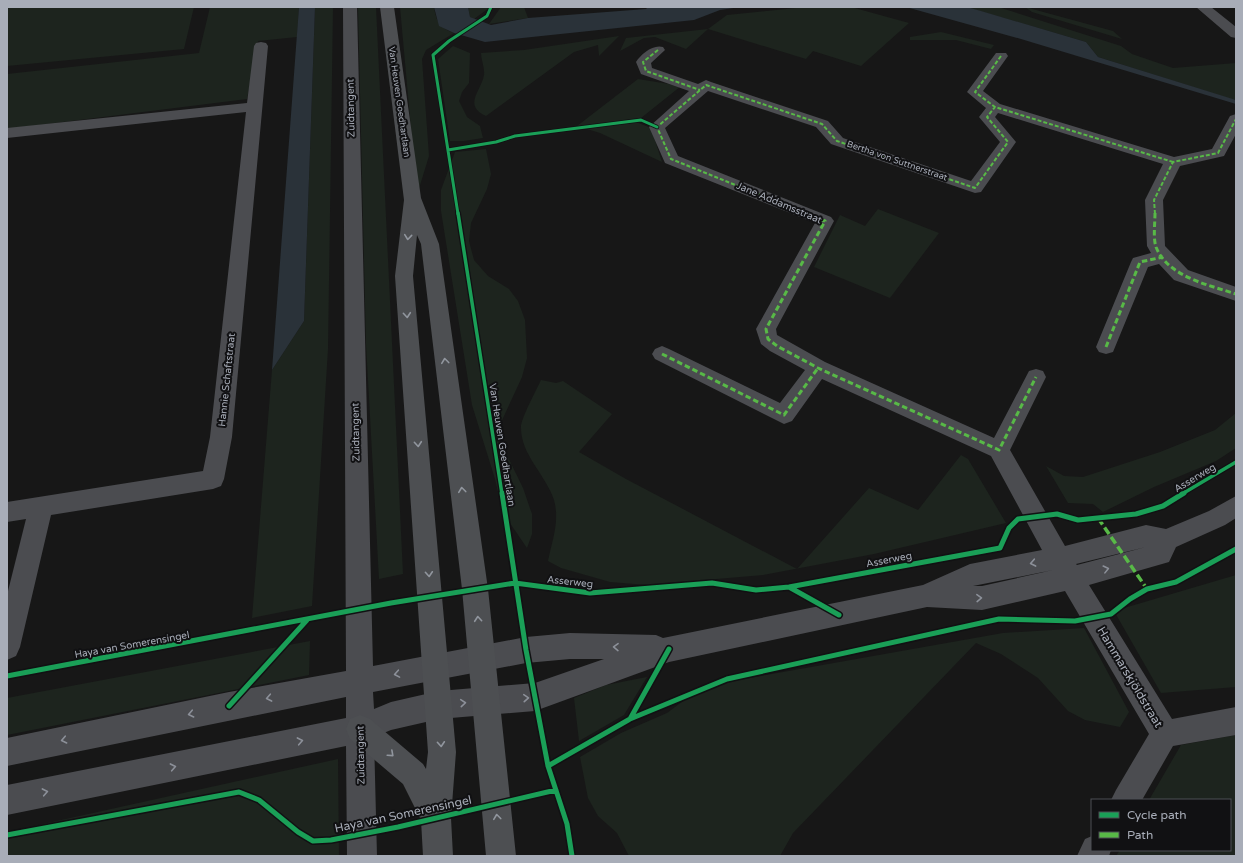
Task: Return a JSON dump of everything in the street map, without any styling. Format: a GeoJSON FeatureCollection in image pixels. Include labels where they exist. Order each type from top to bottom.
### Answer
{"type":"FeatureCollection","features":[{"type":"Feature","properties":{"kind":"main road","name":"Van Heuven Goedhartlaan"},"geometry":{"type":"LineString","coordinates":[[387,7],[412,198],[404,276],[442,752],[436,818],[438,856]]}},
{"type":"Feature","properties":{"kind":"main road","name":"Van Heuven Goedhartlaan"},"geometry":{"type":"LineString","coordinates":[[412,198],[430,244],[475,589],[501,856]]}},
{"type":"Feature","properties":{"kind":"main road"},"geometry":{"type":"LineString","coordinates":[[360,729],[413,774],[436,818]]}},
{"type":"Feature","properties":{"kind":"street","name":"Zuidtangent"},"geometry":{"type":"LineString","coordinates":[[350,7],[362,856]]}},
{"type":"Feature","properties":{"kind":"street"},"geometry":{"type":"LineString","coordinates":[[1203,7],[1236,34]]}},
{"type":"Feature","properties":{"kind":"street","name":"Hannie Schaftstraat"},"geometry":{"type":"LineString","coordinates":[[7,512],[214,479],[221,438],[261,46]]}},
{"type":"Feature","properties":{"kind":"street","name":"Bertha von Suttnerstraat"},"geometry":{"type":"LineString","coordinates":[[658,50],[644,62],[646,71],[822,124],[837,140],[975,188],[1008,142],[987,117],[994,107]]}},
{"type":"Feature","properties":{"kind":"street"},"geometry":{"type":"LineString","coordinates":[[1001,56],[974,92],[994,107],[1173,162],[1218,153],[1236,119]]}},
{"type":"Feature","properties":{"kind":"street","name":"Jane Addamsstraat"},"geometry":{"type":"LineString","coordinates":[[703,88],[657,127],[671,159],[825,221],[766,329],[768,339],[777,346],[818,368],[999,450]]}},
{"type":"Feature","properties":{"kind":"street"},"geometry":{"type":"LineString","coordinates":[[7,133],[254,107]]}},
{"type":"Feature","properties":{"kind":"street"},"geometry":{"type":"LineString","coordinates":[[1173,162],[1154,200],[1156,246],[1163,257],[1181,275],[1236,294]]}},
{"type":"Feature","properties":{"kind":"street"},"geometry":{"type":"LineString","coordinates":[[1106,347],[1140,262],[1163,257]]}},
{"type":"Feature","properties":{"kind":"street"},"geometry":{"type":"LineString","coordinates":[[662,354],[784,415],[818,368]]}},
{"type":"Feature","properties":{"kind":"street"},"geometry":{"type":"LineString","coordinates":[[1036,377],[999,450],[1066,568]]}},
{"type":"Feature","properties":{"kind":"street"},"geometry":{"type":"LineString","coordinates":[[7,647],[41,506]]}},
{"type":"Feature","properties":{"kind":"street"},"geometry":{"type":"LineString","coordinates":[[7,800],[360,729],[391,716],[439,705],[535,697],[669,649],[926,596],[982,598],[1066,568],[1160,554],[1167,540],[1217,518],[1236,506]]}},
{"type":"Feature","properties":{"kind":"street","name":"Hammarskjöldstraat"},"geometry":{"type":"LineString","coordinates":[[1066,568],[1165,734]]}},
{"type":"Feature","properties":{"kind":"street"},"geometry":{"type":"LineString","coordinates":[[7,752],[229,706],[526,650],[570,646],[669,649]]}},
{"type":"Feature","properties":{"kind":"street","name":"Hammarskjöldstraat"},"geometry":{"type":"LineString","coordinates":[[1127,799],[1165,734],[1236,721]]}},
{"type":"Feature","properties":{"kind":"shaded area"},"geometry":{"type":"Polygon","coordinates":[[[7,7],[194,7],[184,49],[7,66],[7,7]]]}},
{"type":"Feature","properties":{"kind":"shaded area"},"geometry":{"type":"Polygon","coordinates":[[[210,7],[299,7],[297,37],[258,41],[247,99],[7,129],[7,74],[199,53],[210,7]]]}},
{"type":"Feature","properties":{"kind":"shaded area"},"geometry":{"type":"Polygon","coordinates":[[[299,7],[315,7],[304,321],[272,370],[299,7]]]}},
{"type":"Feature","properties":{"kind":"shaded area"},"geometry":{"type":"Polygon","coordinates":[[[315,7],[333,7],[328,349],[312,606],[252,618],[272,370],[304,321],[315,7]]]}},
{"type":"Feature","properties":{"kind":"shaded area"},"geometry":{"type":"Polygon","coordinates":[[[358,7],[376,7],[403,574],[379,579],[366,344],[358,7]]]}},
{"type":"Feature","properties":{"kind":"shaded area"},"geometry":{"type":"Polygon","coordinates":[[[400,7],[434,7],[436,16],[442,26],[454,33],[426,50],[422,59],[429,156],[417,195],[400,7]]]}},
{"type":"Feature","properties":{"kind":"shaded area"},"geometry":{"type":"Polygon","coordinates":[[[434,7],[468,7],[470,17],[491,25],[528,18],[646,9],[648,7],[740,7],[720,10],[694,20],[485,42],[454,33],[439,26],[434,7]]]}},
{"type":"Feature","properties":{"kind":"shaded area"},"geometry":{"type":"Polygon","coordinates":[[[468,7],[489,8],[474,19],[470,17],[468,7]]]}},
{"type":"Feature","properties":{"kind":"shaded area"},"geometry":{"type":"Polygon","coordinates":[[[501,7],[524,7],[528,18],[489,24],[501,7]]]}},
{"type":"Feature","properties":{"kind":"shaded area"},"geometry":{"type":"Polygon","coordinates":[[[805,7],[851,7],[909,23],[861,66],[813,51],[806,59],[708,29],[727,15],[805,7]]]}},
{"type":"Feature","properties":{"kind":"shaded area"},"geometry":{"type":"Polygon","coordinates":[[[906,7],[967,7],[981,11],[1086,42],[1098,57],[1236,100],[1236,104],[1021,39],[906,7]]]}},
{"type":"Feature","properties":{"kind":"shaded area"},"geometry":{"type":"Polygon","coordinates":[[[966,7],[998,7],[1121,46],[1132,54],[1173,68],[1236,63],[1236,99],[1231,99],[1098,57],[1086,42],[966,7]]]}},
{"type":"Feature","properties":{"kind":"shaded area"},"geometry":{"type":"Polygon","coordinates":[[[1025,7],[1113,31],[1122,39],[1032,12],[1025,7]]]}},
{"type":"Feature","properties":{"kind":"shaded area"},"geometry":{"type":"Polygon","coordinates":[[[708,29],[686,49],[655,37],[644,38],[620,51],[626,38],[708,29]]]}},
{"type":"Feature","properties":{"kind":"shaded area"},"geometry":{"type":"Polygon","coordinates":[[[941,32],[994,45],[991,49],[956,40],[910,40],[910,37],[941,32]]]}},
{"type":"Feature","properties":{"kind":"shaded area"},"geometry":{"type":"Polygon","coordinates":[[[619,36],[599,56],[598,45],[574,52],[486,116],[479,112],[475,107],[475,97],[483,81],[484,75],[481,53],[524,50],[619,36]]]}},
{"type":"Feature","properties":{"kind":"shaded area"},"geometry":{"type":"Polygon","coordinates":[[[453,46],[470,53],[469,83],[462,92],[459,101],[467,117],[480,126],[483,138],[464,141],[450,141],[438,59],[453,46]]]}},
{"type":"Feature","properties":{"kind":"shaded area"},"geometry":{"type":"Polygon","coordinates":[[[638,79],[681,86],[636,122],[651,128],[662,162],[600,133],[577,126],[638,79]]]}},
{"type":"Feature","properties":{"kind":"shaded area"},"geometry":{"type":"Polygon","coordinates":[[[486,149],[491,174],[487,189],[471,223],[469,241],[474,260],[488,276],[509,289],[518,301],[525,320],[527,358],[522,377],[498,429],[503,447],[523,488],[532,514],[532,534],[527,548],[503,513],[495,479],[472,405],[441,211],[441,190],[455,152],[486,149]]]}},
{"type":"Feature","properties":{"kind":"shaded area"},"geometry":{"type":"Polygon","coordinates":[[[878,209],[939,233],[890,298],[814,267],[840,215],[865,226],[878,209]]]}},
{"type":"Feature","properties":{"kind":"shaded area"},"geometry":{"type":"Polygon","coordinates":[[[541,380],[556,383],[563,381],[612,414],[579,452],[626,479],[796,569],[763,575],[647,585],[610,582],[561,568],[548,561],[555,531],[556,508],[550,491],[525,447],[521,428],[526,412],[541,380]]]}},
{"type":"Feature","properties":{"kind":"shaded area"},"geometry":{"type":"Polygon","coordinates":[[[1236,413],[1236,448],[1216,461],[1154,487],[1103,512],[1093,504],[1068,503],[1046,466],[1064,476],[1083,477],[1160,452],[1215,430],[1236,413]]]}},
{"type":"Feature","properties":{"kind":"shaded area"},"geometry":{"type":"Polygon","coordinates":[[[961,455],[968,459],[1006,523],[874,554],[797,568],[869,488],[918,510],[961,455]]]}},
{"type":"Feature","properties":{"kind":"shaded area"},"geometry":{"type":"Polygon","coordinates":[[[1236,575],[1236,687],[1161,693],[1114,611],[1236,575]]]}},
{"type":"Feature","properties":{"kind":"shaded area"},"geometry":{"type":"Polygon","coordinates":[[[1084,628],[1129,712],[1120,727],[1085,720],[1068,711],[1038,678],[1001,654],[976,643],[793,833],[780,856],[629,856],[617,833],[598,816],[588,798],[580,757],[621,733],[667,713],[694,693],[716,684],[1003,633],[1084,628]]]}},
{"type":"Feature","properties":{"kind":"shaded area"},"geometry":{"type":"Polygon","coordinates":[[[310,641],[309,675],[7,735],[7,698],[310,641]]]}},
{"type":"Feature","properties":{"kind":"shaded area"},"geometry":{"type":"Polygon","coordinates":[[[647,677],[624,715],[579,741],[574,698],[606,685],[647,677]]]}},
{"type":"Feature","properties":{"kind":"shaded area"},"geometry":{"type":"Polygon","coordinates":[[[1236,735],[1236,856],[1116,856],[1119,851],[1231,851],[1231,799],[1150,799],[1181,745],[1236,735]]]}},
{"type":"Feature","properties":{"kind":"shaded area"},"geometry":{"type":"Polygon","coordinates":[[[338,759],[339,856],[7,856],[7,832],[338,759]]]}},
{"type":"Feature","properties":{"kind":"marked path"},"geometry":{"type":"LineString","coordinates":[[658,50],[643,62],[646,71],[700,90]]}},
{"type":"Feature","properties":{"kind":"marked path"},"geometry":{"type":"LineString","coordinates":[[1001,56],[975,92],[995,107],[1173,162]]}},
{"type":"Feature","properties":{"kind":"marked path"},"geometry":{"type":"LineString","coordinates":[[995,107],[987,117],[1008,142],[975,188],[837,141],[822,124],[706,85],[657,127],[671,159],[825,221],[766,329],[768,339],[777,346],[818,368],[999,450],[1036,377]]}},
{"type":"Feature","properties":{"kind":"marked path"},"geometry":{"type":"LineString","coordinates":[[1236,119],[1218,153],[1173,162],[1154,200],[1156,246],[1163,257],[1181,275],[1236,294]]}},
{"type":"Feature","properties":{"kind":"marked path"},"geometry":{"type":"LineString","coordinates":[[1106,347],[1140,262],[1163,257]]}},
{"type":"Feature","properties":{"kind":"marked path"},"geometry":{"type":"LineString","coordinates":[[662,354],[784,415],[818,368]]}},
{"type":"Feature","properties":{"kind":"marked path"},"geometry":{"type":"LineString","coordinates":[[1098,518],[1147,589]]}},
{"type":"Feature","properties":{"kind":"cycle path"},"geometry":{"type":"LineString","coordinates":[[491,7],[487,16],[449,41],[433,55],[526,650],[548,766],[567,824],[572,856]]}},
{"type":"Feature","properties":{"kind":"cycle path"},"geometry":{"type":"LineString","coordinates":[[448,150],[496,142],[515,136],[641,120],[657,127]]}},
{"type":"Feature","properties":{"kind":"cycle path","name":"Asserweg"},"geometry":{"type":"LineString","coordinates":[[7,676],[391,603],[515,583],[590,593],[712,583],[756,590],[789,587],[1000,548],[1009,528],[1018,519],[1057,514],[1078,520],[1136,514],[1163,506],[1236,462]]}},
{"type":"Feature","properties":{"kind":"cycle path"},"geometry":{"type":"LineString","coordinates":[[548,766],[630,719],[727,679],[999,619],[1075,621],[1111,614],[1130,599],[1147,589],[1176,582],[1236,549]]}},
{"type":"Feature","properties":{"kind":"cycle path"},"geometry":{"type":"LineString","coordinates":[[789,587],[839,615]]}},
{"type":"Feature","properties":{"kind":"cycle path"},"geometry":{"type":"LineString","coordinates":[[229,706],[307,620]]}},
{"type":"Feature","properties":{"kind":"cycle path"},"geometry":{"type":"LineString","coordinates":[[630,719],[669,649]]}},
{"type":"Feature","properties":{"kind":"cycle path","name":"Haya van Somerensingel"},"geometry":{"type":"LineString","coordinates":[[7,835],[239,792],[259,800],[298,832],[313,841],[331,840],[398,827],[495,803],[556,790]]}}]}
